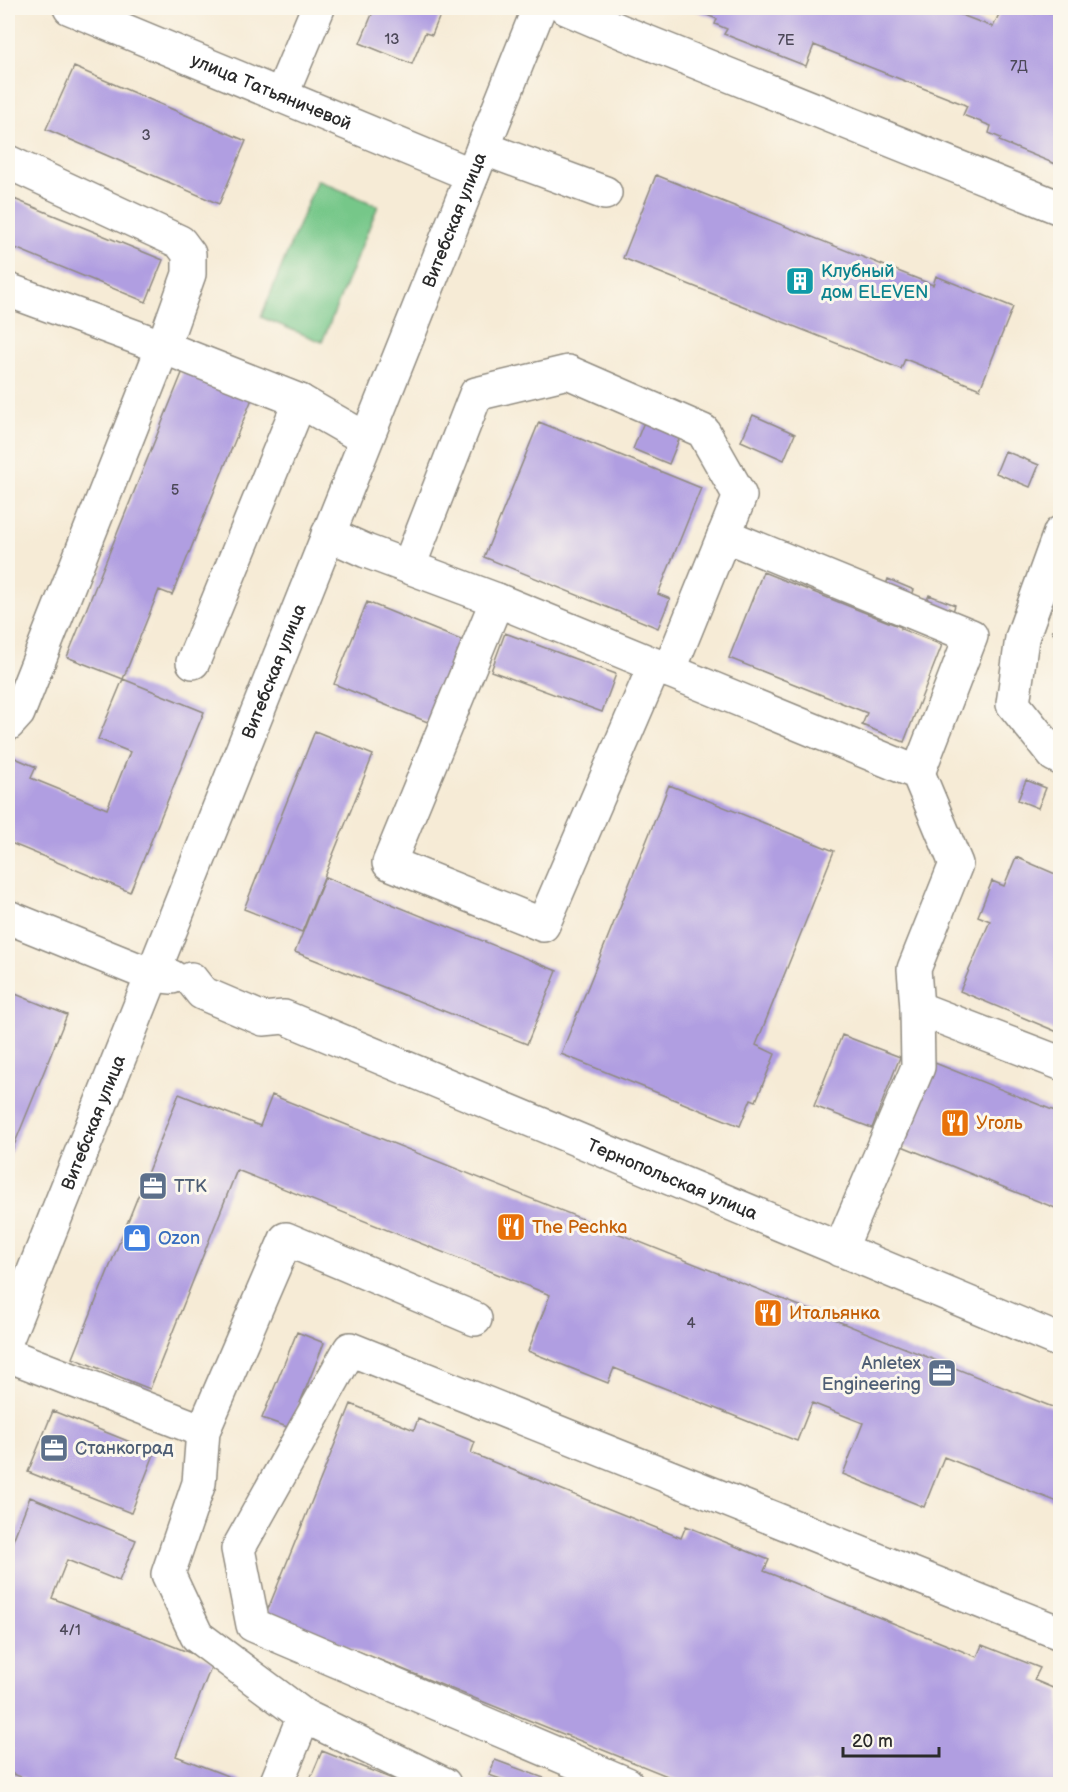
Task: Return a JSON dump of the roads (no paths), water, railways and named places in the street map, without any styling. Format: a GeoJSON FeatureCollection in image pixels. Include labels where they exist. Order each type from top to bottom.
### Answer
{"type":"FeatureCollection","features":[{"type":"Feature","properties":{"kind":"street","name":"улица Татьяничевой"},"geometry":{"type":"LineString","coordinates":[[70,8],[281,96],[478,161],[605,193]]}},
{"type":"Feature","properties":{"kind":"street"},"geometry":{"type":"LineString","coordinates":[[281,96],[318,8]]}},
{"type":"Feature","properties":{"kind":"street","name":"Витебская улица"},"geometry":{"type":"LineString","coordinates":[[8,1336],[539,8]]}},
{"type":"Feature","properties":{"kind":"street"},"geometry":{"type":"LineString","coordinates":[[566,8],[617,18],[1060,208]]}},
{"type":"Feature","properties":{"kind":"street"},"geometry":{"type":"LineString","coordinates":[[8,162],[180,242],[189,254],[189,274],[163,347],[18,712],[8,724]]}},
{"type":"Feature","properties":{"kind":"street"},"geometry":{"type":"LineString","coordinates":[[8,290],[300,401],[366,439]]}},
{"type":"Feature","properties":{"kind":"street"},"geometry":{"type":"LineString","coordinates":[[409,566],[476,394],[568,372],[704,431],[740,496],[543,925],[389,863],[497,600]]}},
{"type":"Feature","properties":{"kind":"street"},"geometry":{"type":"LineString","coordinates":[[193,662],[300,401]]}},
{"type":"Feature","properties":{"kind":"street"},"geometry":{"type":"LineString","coordinates":[[1060,533],[1022,638],[1012,704],[1054,755],[1060,758]]}},
{"type":"Feature","properties":{"kind":"street"},"geometry":{"type":"LineString","coordinates":[[328,534],[497,600],[918,773]]}},
{"type":"Feature","properties":{"kind":"street"},"geometry":{"type":"LineString","coordinates":[[724,535],[971,636],[918,773],[956,864],[914,969],[918,1067],[840,1250]]}},
{"type":"Feature","properties":{"kind":"street","name":"Тернопольская улица"},"geometry":{"type":"LineString","coordinates":[[8,917],[151,975],[191,979],[210,975],[225,981],[270,1000],[284,1017],[1060,1341]]}},
{"type":"Feature","properties":{"kind":"street"},"geometry":{"type":"LineString","coordinates":[[917,1008],[1060,1063]]}},
{"type":"Feature","properties":{"kind":"street"},"geometry":{"type":"LineString","coordinates":[[444,1785],[304,1716],[197,1636],[168,1574],[199,1483],[203,1431],[286,1239],[474,1319]]}},
{"type":"Feature","properties":{"kind":"street"},"geometry":{"type":"LineString","coordinates":[[627,1785],[253,1625],[238,1549],[350,1349],[1060,1634]]}},
{"type":"Feature","properties":{"kind":"street"},"geometry":{"type":"LineString","coordinates":[[8,1355],[203,1431]]}},
{"type":"Feature","properties":{"kind":"street"},"geometry":{"type":"LineString","coordinates":[[276,1785],[304,1716]]}},
{"type":"Feature","properties":{"kind":"place","name":"Клубный дом ELEVEN"},"geometry":{"type":"Point","coordinates":[800,281]}},
{"type":"Feature","properties":{"kind":"place","name":"Уголь"},"geometry":{"type":"Point","coordinates":[955,1123]}},
{"type":"Feature","properties":{"kind":"place","name":"ТТК"},"geometry":{"type":"Point","coordinates":[153,1186]}},
{"type":"Feature","properties":{"kind":"place","name":"The Pechka"},"geometry":{"type":"Point","coordinates":[511,1227]}},
{"type":"Feature","properties":{"kind":"place","name":"Ozon"},"geometry":{"type":"Point","coordinates":[137,1238]}},
{"type":"Feature","properties":{"kind":"place","name":"Итальянка"},"geometry":{"type":"Point","coordinates":[768,1313]}},
{"type":"Feature","properties":{"kind":"place","name":"Anletex Engineering"},"geometry":{"type":"Point","coordinates":[942,1373]}},
{"type":"Feature","properties":{"kind":"place","name":"Станкоград"},"geometry":{"type":"Point","coordinates":[54,1448]}}]}
